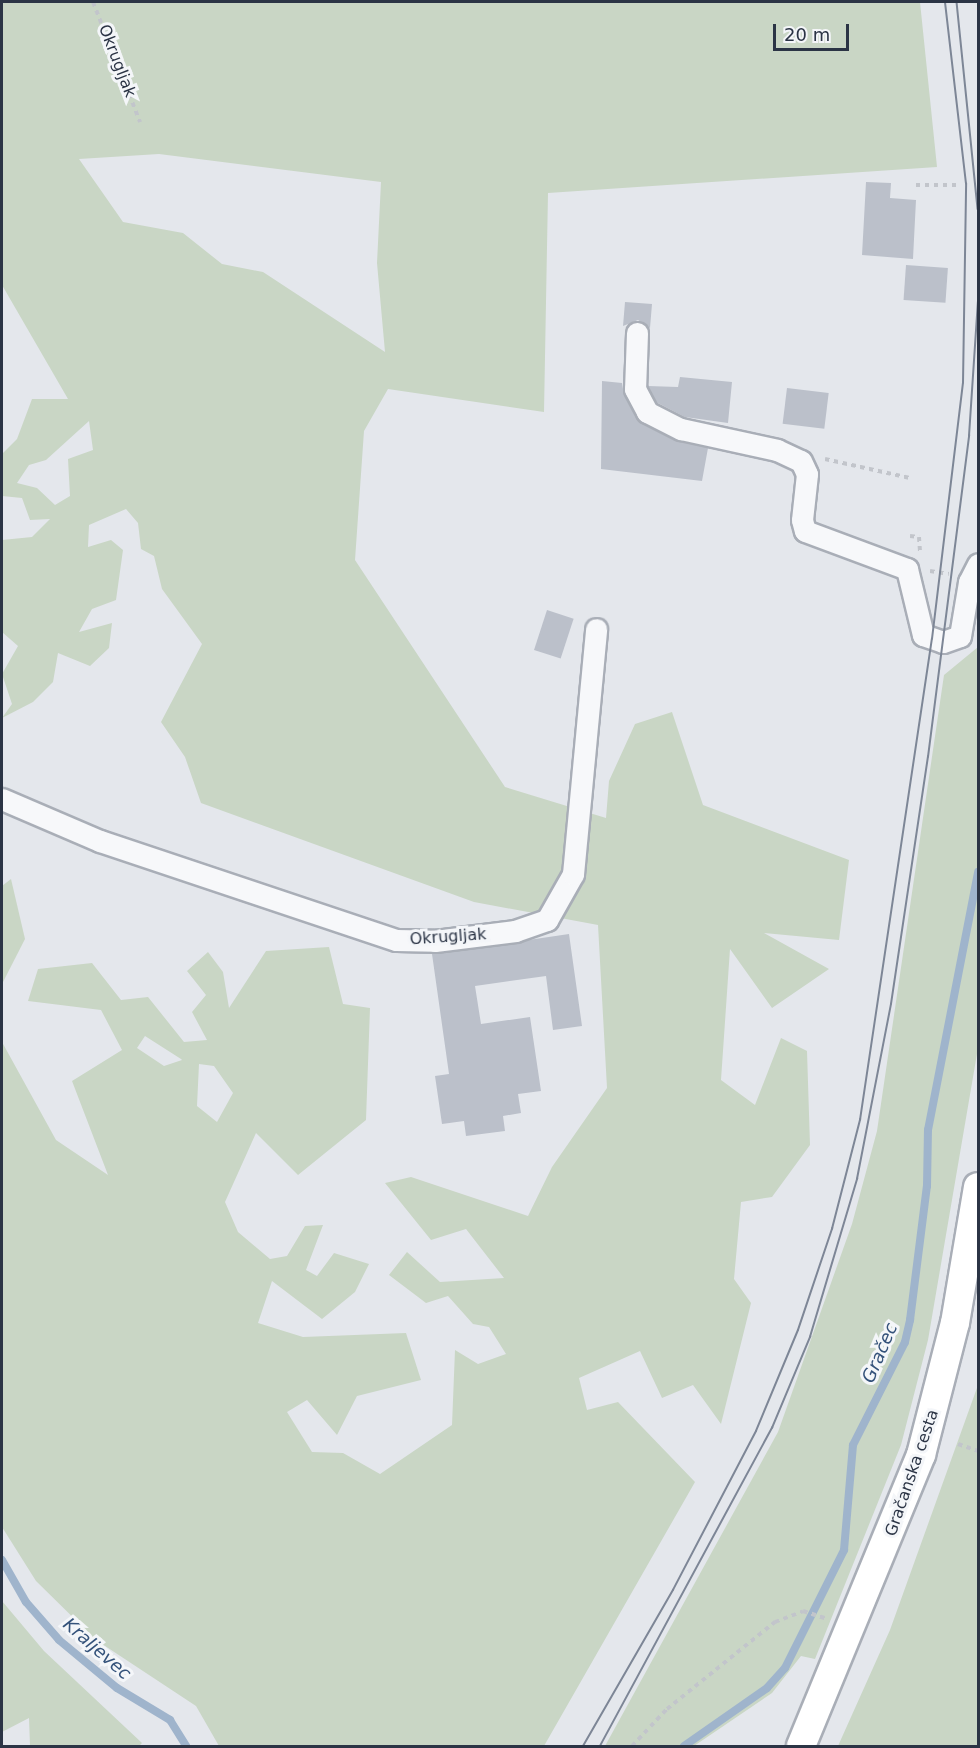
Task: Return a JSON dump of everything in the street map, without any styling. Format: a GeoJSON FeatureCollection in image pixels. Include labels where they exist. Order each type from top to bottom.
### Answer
{"type":"FeatureCollection","features":[{"type":"Feature","properties":{"kind":"main road","name":"Gračanska cesta"},"geometry":{"type":"LineString","coordinates":[[801,1746],[921,1455],[955,1323],[978,1187]]}},
{"type":"Feature","properties":{"kind":"street"},"geometry":{"type":"LineString","coordinates":[[637,333],[635,389],[647,412],[681,429],[777,450],[801,461],[807,474],[802,520],[805,531],[907,569],[923,635],[943,642],[960,636],[969,582],[978,564]]}},
{"type":"Feature","properties":{"kind":"street","name":"Okrugljak"},"geometry":{"type":"LineString","coordinates":[[2,799],[119,848],[396,940],[435,941],[515,931],[547,920],[573,874],[596,629]]}},
{"type":"Feature","properties":{"kind":"path","name":"Okrugljak"},"geometry":{"type":"LineString","coordinates":[[93,2],[140,122]]}},
{"type":"Feature","properties":{"kind":"path"},"geometry":{"type":"LineString","coordinates":[[916,185],[957,185]]}},
{"type":"Feature","properties":{"kind":"path"},"geometry":{"type":"LineString","coordinates":[[816,457],[910,478]]}},
{"type":"Feature","properties":{"kind":"path"},"geometry":{"type":"LineString","coordinates":[[910,536],[919,537],[920,543]]}},
{"type":"Feature","properties":{"kind":"path"},"geometry":{"type":"LineString","coordinates":[[958,1444],[978,1451]]}},
{"type":"Feature","properties":{"kind":"path"},"geometry":{"type":"LineString","coordinates":[[632,1746],[667,1709],[766,1629],[803,1611],[824,1618]]}},
{"type":"Feature","properties":{"kind":"green space"},"geometry":{"type":"Polygon","coordinates":[[[2,2],[920,2],[937,167],[548,193],[544,412],[388,389],[364,431],[355,560],[505,787],[606,818],[609,781],[635,724],[672,712],[703,805],[849,860],[839,940],[764,933],[829,969],[772,1008],[730,949],[721,1080],[755,1105],[781,1038],[807,1051],[810,1145],[772,1197],[741,1202],[734,1279],[751,1303],[721,1424],[693,1385],[662,1398],[640,1351],[579,1378],[587,1410],[618,1402],[695,1482],[544,1746],[219,1746],[196,1706],[96,1640],[36,1581],[2,1527],[2,1042],[56,1140],[108,1175],[72,1081],[122,1050],[101,1010],[28,1001],[38,969],[92,963],[121,1000],[148,997],[184,1042],[207,1040],[192,1012],[206,995],[187,971],[208,952],[223,972],[229,1008],[266,951],[329,947],[343,1004],[370,1008],[366,1120],[298,1175],[256,1133],[225,1202],[238,1232],[270,1259],[287,1256],[305,1226],[323,1225],[306,1270],[317,1276],[334,1253],[369,1264],[355,1292],[322,1319],[272,1281],[258,1323],[303,1337],[406,1333],[421,1380],[357,1396],[337,1435],[307,1400],[287,1412],[312,1452],[343,1453],[380,1474],[452,1425],[455,1350],[478,1364],[506,1354],[489,1327],[473,1324],[448,1296],[426,1303],[389,1275],[407,1252],[440,1282],[504,1278],[466,1229],[431,1240],[385,1183],[411,1177],[528,1216],[552,1167],[607,1088],[598,925],[474,902],[201,803],[185,757],[161,722],[202,644],[162,589],[154,556],[141,549],[138,523],[126,509],[89,525],[88,547],[111,540],[123,550],[116,600],[92,609],[79,632],[112,623],[109,648],[90,666],[58,653],[53,682],[33,702],[2,718],[12,704],[2,674],[18,646],[2,632],[2,540],[32,537],[50,519],[30,520],[22,498],[2,496],[2,454],[17,439],[32,399],[68,399],[2,285],[2,2]],[[159,154],[79,159],[123,222],[183,233],[222,264],[263,272],[385,352],[377,263],[381,182],[159,154]],[[89,421],[46,460],[29,465],[17,483],[37,488],[55,505],[70,496],[68,459],[93,450],[89,421]],[[145,1036],[137,1048],[164,1066],[182,1060],[145,1036]],[[199,1064],[197,1106],[217,1122],[233,1093],[214,1066],[199,1064]]]}},
{"type":"Feature","properties":{"kind":"green space"},"geometry":{"type":"Polygon","coordinates":[[[978,647],[978,1048],[928,1340],[901,1445],[815,1659],[801,1656],[772,1693],[694,1746],[605,1746],[778,1432],[852,1224],[877,1131],[944,675],[978,647]]]}},
{"type":"Feature","properties":{"kind":"green space"},"geometry":{"type":"Polygon","coordinates":[[[11,879],[25,939],[2,984],[2,886],[11,879]]]}},
{"type":"Feature","properties":{"kind":"green space"},"geometry":{"type":"Polygon","coordinates":[[[978,1385],[978,1746],[838,1746],[890,1630],[978,1385]]]}},
{"type":"Feature","properties":{"kind":"green space"},"geometry":{"type":"Polygon","coordinates":[[[2,1601],[44,1651],[142,1743],[139,1746],[30,1746],[29,1718],[2,1732],[2,1601]]]}},
{"type":"Feature","properties":{"kind":"building"},"geometry":{"type":"Polygon","coordinates":[[[866,182],[891,183],[890,198],[916,200],[913,259],[862,255],[866,182]]]}},
{"type":"Feature","properties":{"kind":"building"},"geometry":{"type":"Polygon","coordinates":[[[906,265],[948,268],[945,303],[904,300],[906,265]]]}},
{"type":"Feature","properties":{"kind":"building"},"geometry":{"type":"Polygon","coordinates":[[[625,302],[652,304],[650,328],[638,320],[623,326],[625,302]]]}},
{"type":"Feature","properties":{"kind":"building"},"geometry":{"type":"Polygon","coordinates":[[[680,377],[732,382],[728,423],[685,417],[656,402],[648,386],[678,387],[680,377]]]}},
{"type":"Feature","properties":{"kind":"building"},"geometry":{"type":"Polygon","coordinates":[[[602,381],[622,383],[624,395],[641,423],[676,441],[708,448],[702,481],[601,469],[602,381]]]}},
{"type":"Feature","properties":{"kind":"building"},"geometry":{"type":"Polygon","coordinates":[[[787,388],[829,393],[824,429],[783,424],[787,388]]]}},
{"type":"Feature","properties":{"kind":"building"},"geometry":{"type":"Polygon","coordinates":[[[547,610],[574,619],[561,659],[534,650],[547,610]]]}},
{"type":"Feature","properties":{"kind":"building"},"geometry":{"type":"Polygon","coordinates":[[[569,934],[582,1026],[553,1030],[546,976],[475,986],[481,1024],[530,1017],[541,1091],[518,1094],[521,1113],[503,1116],[505,1131],[466,1136],[464,1121],[442,1124],[435,1076],[449,1074],[432,954],[569,934]]]}},
{"type":"Feature","properties":{"kind":"waterway","name":"Gračec"},"geometry":{"type":"LineString","coordinates":[[684,1746],[767,1688],[785,1668],[844,1550],[853,1445],[905,1342],[910,1320],[927,1186],[928,1130],[978,872]]}},
{"type":"Feature","properties":{"kind":"waterway","name":"Kraljevec"},"geometry":{"type":"LineString","coordinates":[[2,1560],[26,1602],[59,1640],[117,1688],[170,1720],[186,1746]]}},
{"type":"Feature","properties":{"kind":"tram line"},"geometry":{"type":"LineString","coordinates":[[583,1746],[673,1590],[756,1431],[798,1330],[832,1229],[860,1120],[932,639],[963,383],[966,184],[945,2]]}},
{"type":"Feature","properties":{"kind":"tram line"},"geometry":{"type":"LineString","coordinates":[[957,2],[978,209]]}},
{"type":"Feature","properties":{"kind":"tram line"},"geometry":{"type":"LineString","coordinates":[[600,1746],[772,1428],[810,1337],[857,1179],[891,1004],[928,757],[969,436],[978,302]]}}]}
